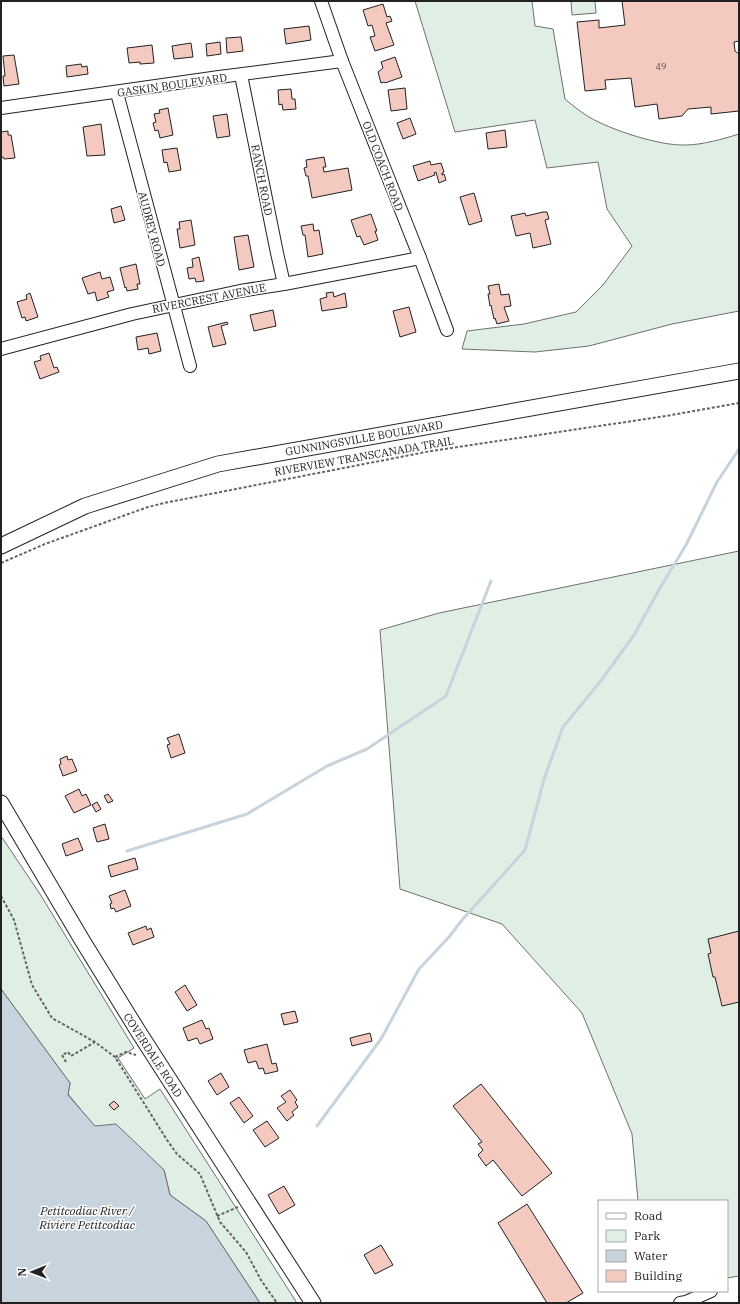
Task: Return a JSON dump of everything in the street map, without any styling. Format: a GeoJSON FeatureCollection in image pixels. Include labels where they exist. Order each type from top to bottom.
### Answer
{"type":"FeatureCollection","features":[{"type":"Feature","properties":{"kind":"main road","name":"GUNNINGSVILLE BOULEVARD"},"geometry":{"type":"LineString","coordinates":[[1,546],[85,506],[218,464],[739,371]]}},
{"type":"Feature","properties":{"kind":"main road","name":"COVERDALE ROAD"},"geometry":{"type":"LineString","coordinates":[[1,803],[110,987],[313,1303]]}},
{"type":"Feature","properties":{"kind":"street","name":"OLD COACH ROAD"},"geometry":{"type":"LineString","coordinates":[[321,1],[342,61],[447,330]]}},
{"type":"Feature","properties":{"kind":"street","name":"GASKIN BOULEVARD"},"geometry":{"type":"LineString","coordinates":[[1,108],[342,61]]}},
{"type":"Feature","properties":{"kind":"street","name":"RANCH ROAD"},"geometry":{"type":"LineString","coordinates":[[241,75],[284,284]]}},
{"type":"Feature","properties":{"kind":"street","name":"AUDREY ROAD"},"geometry":{"type":"LineString","coordinates":[[117,92],[190,366]]}},
{"type":"Feature","properties":{"kind":"street","name":"RIVERCREST AVENUE"},"geometry":{"type":"LineString","coordinates":[[1,348],[132,314],[240,291],[420,258]]}},
{"type":"Feature","properties":{"kind":"street"},"geometry":{"type":"LineString","coordinates":[[680,1303],[686,1302],[709,1292]]}},
{"type":"Feature","properties":{"kind":"path","name":"RIVERVIEW TRANSCANADA TRAIL"},"geometry":{"type":"LineString","coordinates":[[1,563],[45,544],[148,507],[164,503],[431,452],[666,416],[739,403]]}},
{"type":"Feature","properties":{"kind":"path"},"geometry":{"type":"LineString","coordinates":[[1,896],[14,920],[32,985],[52,1018],[96,1042],[116,1057],[177,1154],[199,1172],[208,1191],[213,1208],[223,1228],[246,1252],[261,1280],[277,1303]]}},
{"type":"Feature","properties":{"kind":"path"},"geometry":{"type":"LineString","coordinates":[[66,1062],[62,1055],[68,1052],[71,1056],[96,1042]]}},
{"type":"Feature","properties":{"kind":"path"},"geometry":{"type":"LineString","coordinates":[[116,1057],[126,1052],[136,1055]]}},
{"type":"Feature","properties":{"kind":"path"},"geometry":{"type":"LineString","coordinates":[[217,1216],[248,1202]]}},
{"type":"Feature","properties":{"kind":"green space"},"geometry":{"type":"Polygon","coordinates":[[[415,1],[532,1],[535,26],[553,29],[565,99],[586,115],[598,122],[622,132],[649,140],[675,145],[705,143],[739,134],[739,311],[672,324],[589,346],[535,352],[462,349],[467,331],[524,324],[576,312],[603,285],[632,246],[607,209],[598,162],[547,168],[535,120],[455,132],[415,1]]]}},
{"type":"Feature","properties":{"kind":"green space"},"geometry":{"type":"Polygon","coordinates":[[[571,1],[595,1],[596,13],[572,15],[571,1]]]}},
{"type":"Feature","properties":{"kind":"green space"},"geometry":{"type":"Polygon","coordinates":[[[739,551],[739,1276],[728,1278],[728,1200],[638,1200],[632,1134],[582,1013],[502,924],[400,889],[380,630],[439,613],[739,551]]]}},
{"type":"Feature","properties":{"kind":"green space"},"geometry":{"type":"Polygon","coordinates":[[[1,836],[40,894],[134,1048],[118,1058],[145,1099],[160,1089],[297,1303],[260,1303],[206,1221],[170,1195],[164,1170],[95,1127],[68,1094],[70,1083],[1,989],[1,836]]]}},
{"type":"Feature","properties":{"kind":"water","name":"Petitcodiac River / Rivière Petitcodiac"},"geometry":{"type":"Polygon","coordinates":[[[1,989],[70,1083],[68,1095],[95,1126],[116,1124],[164,1170],[170,1195],[206,1221],[260,1303],[1,1303],[1,989]]]}},
{"type":"Feature","properties":{"kind":"building"},"geometry":{"type":"Polygon","coordinates":[[[622,1],[739,1],[739,41],[734,42],[735,51],[739,54],[739,111],[711,114],[711,107],[688,109],[682,116],[659,119],[657,104],[635,107],[631,78],[605,80],[606,89],[585,91],[577,22],[599,20],[599,28],[625,25],[622,1]]]}},
{"type":"Feature","properties":{"kind":"building"},"geometry":{"type":"Polygon","coordinates":[[[383,4],[387,17],[390,16],[392,21],[386,23],[394,45],[375,51],[370,37],[375,36],[372,25],[368,26],[363,10],[383,4]]]}},
{"type":"Feature","properties":{"kind":"building"},"geometry":{"type":"Polygon","coordinates":[[[309,26],[311,40],[286,44],[284,29],[309,26]]]}},
{"type":"Feature","properties":{"kind":"building"},"geometry":{"type":"Polygon","coordinates":[[[241,37],[243,51],[227,53],[226,38],[241,37]]]}},
{"type":"Feature","properties":{"kind":"building"},"geometry":{"type":"Polygon","coordinates":[[[220,42],[221,54],[207,56],[206,44],[220,42]]]}},
{"type":"Feature","properties":{"kind":"building"},"geometry":{"type":"Polygon","coordinates":[[[191,43],[193,57],[174,59],[172,46],[191,43]]]}},
{"type":"Feature","properties":{"kind":"building"},"geometry":{"type":"Polygon","coordinates":[[[152,45],[154,63],[129,63],[127,48],[152,45]]]}},
{"type":"Feature","properties":{"kind":"building"},"geometry":{"type":"Polygon","coordinates":[[[14,55],[19,84],[4,86],[3,76],[5,76],[3,56],[14,55]]]}},
{"type":"Feature","properties":{"kind":"building"},"geometry":{"type":"Polygon","coordinates":[[[395,57],[402,77],[381,83],[378,72],[383,68],[381,62],[395,57]]]}},
{"type":"Feature","properties":{"kind":"building"},"geometry":{"type":"Polygon","coordinates":[[[81,64],[82,67],[87,66],[88,74],[67,77],[66,66],[81,64]]]}},
{"type":"Feature","properties":{"kind":"building"},"geometry":{"type":"Polygon","coordinates":[[[405,88],[407,109],[391,111],[388,90],[405,88]]]}},
{"type":"Feature","properties":{"kind":"building"},"geometry":{"type":"Polygon","coordinates":[[[291,89],[292,99],[295,99],[296,109],[283,110],[282,104],[279,105],[278,90],[291,89]]]}},
{"type":"Feature","properties":{"kind":"building"},"geometry":{"type":"Polygon","coordinates":[[[168,108],[173,135],[160,138],[158,130],[155,131],[153,123],[156,122],[154,114],[160,113],[159,110],[168,108]]]}},
{"type":"Feature","properties":{"kind":"building"},"geometry":{"type":"Polygon","coordinates":[[[227,114],[230,136],[217,138],[213,116],[227,114]]]}},
{"type":"Feature","properties":{"kind":"building"},"geometry":{"type":"Polygon","coordinates":[[[410,118],[416,134],[403,139],[397,123],[410,118]]]}},
{"type":"Feature","properties":{"kind":"building"},"geometry":{"type":"Polygon","coordinates":[[[101,124],[105,155],[87,156],[83,127],[101,124]]]}},
{"type":"Feature","properties":{"kind":"building"},"geometry":{"type":"Polygon","coordinates":[[[505,130],[507,147],[488,149],[486,133],[505,130]]]}},
{"type":"Feature","properties":{"kind":"building"},"geometry":{"type":"Polygon","coordinates":[[[8,131],[8,135],[11,135],[15,158],[4,159],[1,157],[1,132],[8,131]]]}},
{"type":"Feature","properties":{"kind":"building"},"geometry":{"type":"Polygon","coordinates":[[[177,148],[181,170],[169,172],[167,162],[164,163],[162,150],[177,148]]]}},
{"type":"Feature","properties":{"kind":"building"},"geometry":{"type":"Polygon","coordinates":[[[324,157],[326,167],[323,167],[324,172],[348,168],[352,190],[312,198],[308,176],[306,176],[304,168],[307,167],[306,160],[324,157]]]}},
{"type":"Feature","properties":{"kind":"building"},"geometry":{"type":"Polygon","coordinates":[[[430,161],[431,165],[441,163],[444,172],[442,175],[444,174],[446,180],[439,183],[436,172],[434,173],[435,175],[418,181],[413,166],[430,161]]]}},
{"type":"Feature","properties":{"kind":"building"},"geometry":{"type":"Polygon","coordinates":[[[474,193],[482,221],[469,225],[460,197],[474,193]]]}},
{"type":"Feature","properties":{"kind":"building"},"geometry":{"type":"Polygon","coordinates":[[[121,206],[125,220],[114,223],[111,209],[121,206]]]}},
{"type":"Feature","properties":{"kind":"building"},"geometry":{"type":"Polygon","coordinates":[[[547,212],[549,219],[545,220],[551,244],[533,248],[530,233],[516,236],[511,216],[525,213],[526,216],[547,212]]]}},
{"type":"Feature","properties":{"kind":"building"},"geometry":{"type":"Polygon","coordinates":[[[371,214],[377,231],[375,231],[378,240],[364,245],[360,236],[357,237],[351,220],[371,214]]]}},
{"type":"Feature","properties":{"kind":"building"},"geometry":{"type":"Polygon","coordinates":[[[191,220],[195,245],[180,248],[177,229],[180,229],[179,222],[191,220]]]}},
{"type":"Feature","properties":{"kind":"building"},"geometry":{"type":"Polygon","coordinates":[[[313,224],[314,231],[319,230],[323,254],[308,257],[305,235],[303,235],[301,226],[313,224]]]}},
{"type":"Feature","properties":{"kind":"building"},"geometry":{"type":"Polygon","coordinates":[[[248,235],[254,267],[239,270],[234,237],[248,235]]]}},
{"type":"Feature","properties":{"kind":"building"},"geometry":{"type":"Polygon","coordinates":[[[199,257],[204,281],[196,282],[195,278],[189,279],[187,268],[193,267],[192,259],[199,257]]]}},
{"type":"Feature","properties":{"kind":"building"},"geometry":{"type":"Polygon","coordinates":[[[136,264],[140,284],[137,284],[138,289],[127,291],[120,268],[136,264]]]}},
{"type":"Feature","properties":{"kind":"building"},"geometry":{"type":"Polygon","coordinates":[[[100,272],[102,279],[110,277],[114,290],[107,292],[109,297],[97,301],[95,292],[88,294],[82,278],[100,272]]]}},
{"type":"Feature","properties":{"kind":"building"},"geometry":{"type":"Polygon","coordinates":[[[499,284],[501,295],[509,294],[511,306],[504,307],[509,321],[497,324],[495,318],[494,319],[491,305],[490,306],[488,286],[499,284]]]}},
{"type":"Feature","properties":{"kind":"building"},"geometry":{"type":"Polygon","coordinates":[[[333,292],[334,297],[345,293],[347,307],[322,311],[320,299],[327,297],[326,293],[333,292]]]}},
{"type":"Feature","properties":{"kind":"building"},"geometry":{"type":"Polygon","coordinates":[[[30,293],[38,317],[26,321],[25,317],[22,318],[17,302],[27,299],[26,295],[30,293]]]}},
{"type":"Feature","properties":{"kind":"building"},"geometry":{"type":"Polygon","coordinates":[[[409,307],[416,332],[400,337],[393,311],[409,307]]]}},
{"type":"Feature","properties":{"kind":"building"},"geometry":{"type":"Polygon","coordinates":[[[273,310],[276,326],[254,331],[250,315],[273,310]]]}},
{"type":"Feature","properties":{"kind":"building"},"geometry":{"type":"Polygon","coordinates":[[[227,322],[228,324],[221,326],[226,344],[213,347],[208,327],[227,322]]]}},
{"type":"Feature","properties":{"kind":"building"},"geometry":{"type":"Polygon","coordinates":[[[157,333],[161,351],[149,354],[148,348],[138,350],[136,337],[157,333]]]}},
{"type":"Feature","properties":{"kind":"building"},"geometry":{"type":"Polygon","coordinates":[[[49,353],[54,368],[57,367],[59,372],[40,379],[34,362],[41,360],[40,356],[49,353]]]}},
{"type":"Feature","properties":{"kind":"building"},"geometry":{"type":"Polygon","coordinates":[[[179,734],[185,753],[171,758],[167,745],[170,744],[167,738],[179,734]]]}},
{"type":"Feature","properties":{"kind":"building"},"geometry":{"type":"Polygon","coordinates":[[[67,756],[68,760],[72,759],[77,771],[63,776],[59,765],[61,764],[60,759],[67,756]]]}},
{"type":"Feature","properties":{"kind":"building"},"geometry":{"type":"Polygon","coordinates":[[[79,789],[82,796],[86,794],[91,805],[74,813],[65,796],[79,789]]]}},
{"type":"Feature","properties":{"kind":"building"},"geometry":{"type":"Polygon","coordinates":[[[108,794],[113,801],[108,803],[104,796],[108,794]]]}},
{"type":"Feature","properties":{"kind":"building"},"geometry":{"type":"Polygon","coordinates":[[[97,802],[101,809],[96,812],[92,805],[97,802]]]}},
{"type":"Feature","properties":{"kind":"building"},"geometry":{"type":"Polygon","coordinates":[[[105,824],[109,839],[97,842],[93,828],[105,824]]]}},
{"type":"Feature","properties":{"kind":"building"},"geometry":{"type":"Polygon","coordinates":[[[78,838],[83,850],[66,856],[62,844],[78,838]]]}},
{"type":"Feature","properties":{"kind":"building"},"geometry":{"type":"Polygon","coordinates":[[[135,858],[138,869],[111,877],[108,866],[135,858]]]}},
{"type":"Feature","properties":{"kind":"building"},"geometry":{"type":"Polygon","coordinates":[[[125,890],[131,906],[116,912],[114,908],[111,909],[110,904],[112,903],[109,896],[125,890]]]}},
{"type":"Feature","properties":{"kind":"building"},"geometry":{"type":"Polygon","coordinates":[[[146,926],[147,930],[151,928],[154,937],[133,945],[128,933],[146,926]]]}},
{"type":"Feature","properties":{"kind":"building"},"geometry":{"type":"Polygon","coordinates":[[[739,931],[739,1002],[722,1006],[708,954],[711,953],[708,939],[739,931]]]}},
{"type":"Feature","properties":{"kind":"building"},"geometry":{"type":"Polygon","coordinates":[[[185,985],[197,1005],[187,1011],[175,992],[185,985]]]}},
{"type":"Feature","properties":{"kind":"building"},"geometry":{"type":"Polygon","coordinates":[[[295,1011],[298,1022],[284,1025],[281,1014],[295,1011]]]}},
{"type":"Feature","properties":{"kind":"building"},"geometry":{"type":"Polygon","coordinates":[[[202,1020],[206,1029],[209,1028],[213,1039],[200,1044],[197,1038],[188,1041],[183,1028],[202,1020]]]}},
{"type":"Feature","properties":{"kind":"building"},"geometry":{"type":"Polygon","coordinates":[[[370,1033],[372,1041],[352,1046],[350,1038],[370,1033]]]}},
{"type":"Feature","properties":{"kind":"building"},"geometry":{"type":"Polygon","coordinates":[[[267,1044],[272,1064],[276,1063],[278,1071],[265,1074],[263,1068],[259,1069],[256,1061],[248,1063],[244,1050],[267,1044]]]}},
{"type":"Feature","properties":{"kind":"building"},"geometry":{"type":"Polygon","coordinates":[[[221,1073],[229,1087],[217,1095],[208,1081],[221,1073]]]}},
{"type":"Feature","properties":{"kind":"building"},"geometry":{"type":"Polygon","coordinates":[[[481,1084],[552,1173],[522,1196],[493,1160],[486,1166],[478,1155],[483,1150],[478,1144],[482,1142],[453,1106],[481,1084]]]}},
{"type":"Feature","properties":{"kind":"building"},"geometry":{"type":"Polygon","coordinates":[[[290,1090],[297,1100],[295,1102],[298,1107],[292,1112],[294,1115],[287,1121],[277,1108],[286,1102],[281,1096],[290,1090]]]}},
{"type":"Feature","properties":{"kind":"building"},"geometry":{"type":"Polygon","coordinates":[[[239,1097],[253,1116],[244,1123],[230,1103],[239,1097]]]}},
{"type":"Feature","properties":{"kind":"building"},"geometry":{"type":"Polygon","coordinates":[[[114,1101],[119,1106],[114,1110],[109,1105],[114,1101]]]}},
{"type":"Feature","properties":{"kind":"building"},"geometry":{"type":"Polygon","coordinates":[[[267,1121],[279,1138],[265,1147],[253,1130],[267,1121]]]}},
{"type":"Feature","properties":{"kind":"building"},"geometry":{"type":"Polygon","coordinates":[[[284,1186],[295,1205],[279,1214],[268,1195],[284,1186]]]}},
{"type":"Feature","properties":{"kind":"building"},"geometry":{"type":"Polygon","coordinates":[[[527,1204],[583,1293],[566,1303],[547,1303],[498,1223],[527,1204]]]}},
{"type":"Feature","properties":{"kind":"building"},"geometry":{"type":"Polygon","coordinates":[[[381,1245],[393,1265],[375,1274],[364,1255],[381,1245]]]}},
{"type":"Feature","properties":{"kind":"waterway"},"geometry":{"type":"LineString","coordinates":[[317,1126],[381,1039],[419,969],[525,850],[545,776],[563,727],[600,682],[634,635],[686,545],[717,482],[739,449]]}},
{"type":"Feature","properties":{"kind":"waterway"},"geometry":{"type":"LineString","coordinates":[[127,851],[247,814],[327,766],[367,749],[446,696],[491,581]]}}]}
